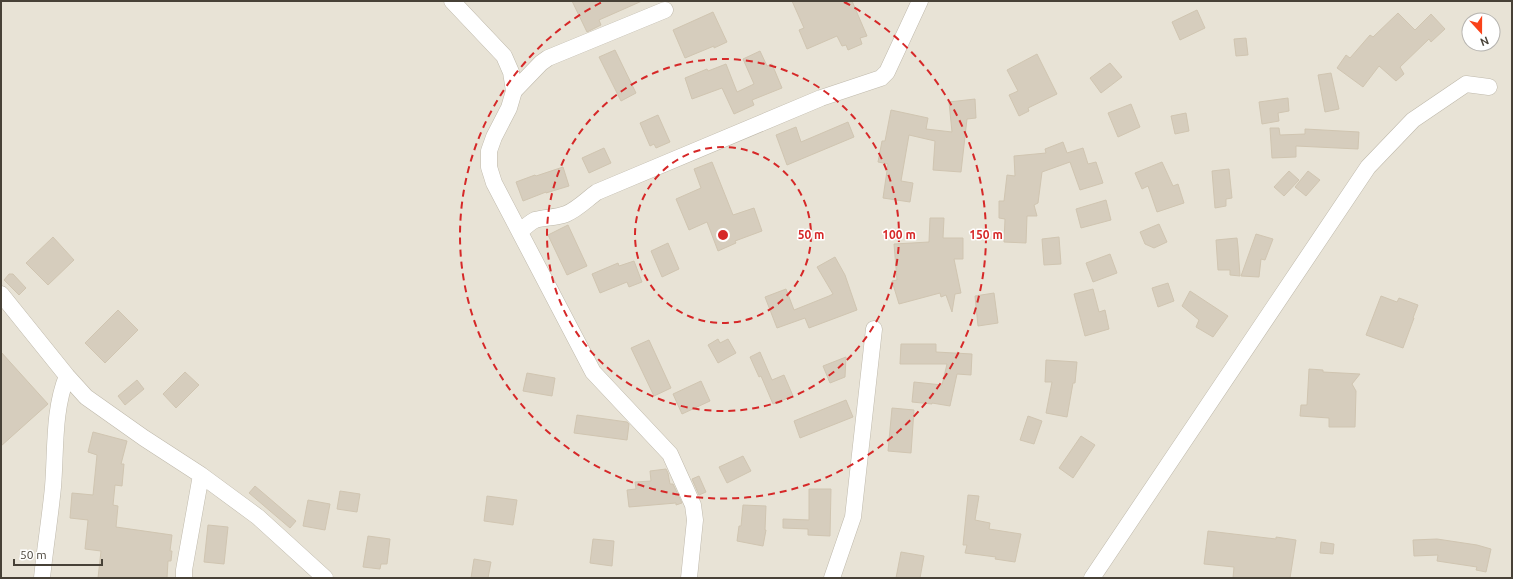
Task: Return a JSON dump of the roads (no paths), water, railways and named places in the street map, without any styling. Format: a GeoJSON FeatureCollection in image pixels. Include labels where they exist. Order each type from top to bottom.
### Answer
{"type":"FeatureCollection","features":[{"type":"Feature","properties":{"kind":"street"},"geometry":{"type":"LineString","coordinates":[[452,1],[504,56],[511,72],[514,91]]}},
{"type":"Feature","properties":{"kind":"street"},"geometry":{"type":"LineString","coordinates":[[520,232],[536,220],[567,214],[597,192],[604,189],[821,98],[881,78],[887,72],[920,1]]}},
{"type":"Feature","properties":{"kind":"street"},"geometry":{"type":"LineString","coordinates":[[665,10],[548,58],[541,63],[514,91],[489,151],[489,167],[494,182],[593,372],[670,454],[693,505],[695,520],[688,578]]}},
{"type":"Feature","properties":{"kind":"street"},"geometry":{"type":"LineString","coordinates":[[1092,578],[1368,167],[1413,120],[1466,84],[1489,87]]}},
{"type":"Feature","properties":{"kind":"street"},"geometry":{"type":"LineString","coordinates":[[1,294],[6,309],[86,397],[144,438],[201,475],[258,517],[326,578]]}},
{"type":"Feature","properties":{"kind":"street"},"geometry":{"type":"LineString","coordinates":[[832,578],[853,517],[874,329]]}},
{"type":"Feature","properties":{"kind":"street"},"geometry":{"type":"LineString","coordinates":[[42,578],[53,488],[61,390],[67,376]]}},
{"type":"Feature","properties":{"kind":"street"},"geometry":{"type":"LineString","coordinates":[[184,578],[184,570],[201,475]]}}]}
